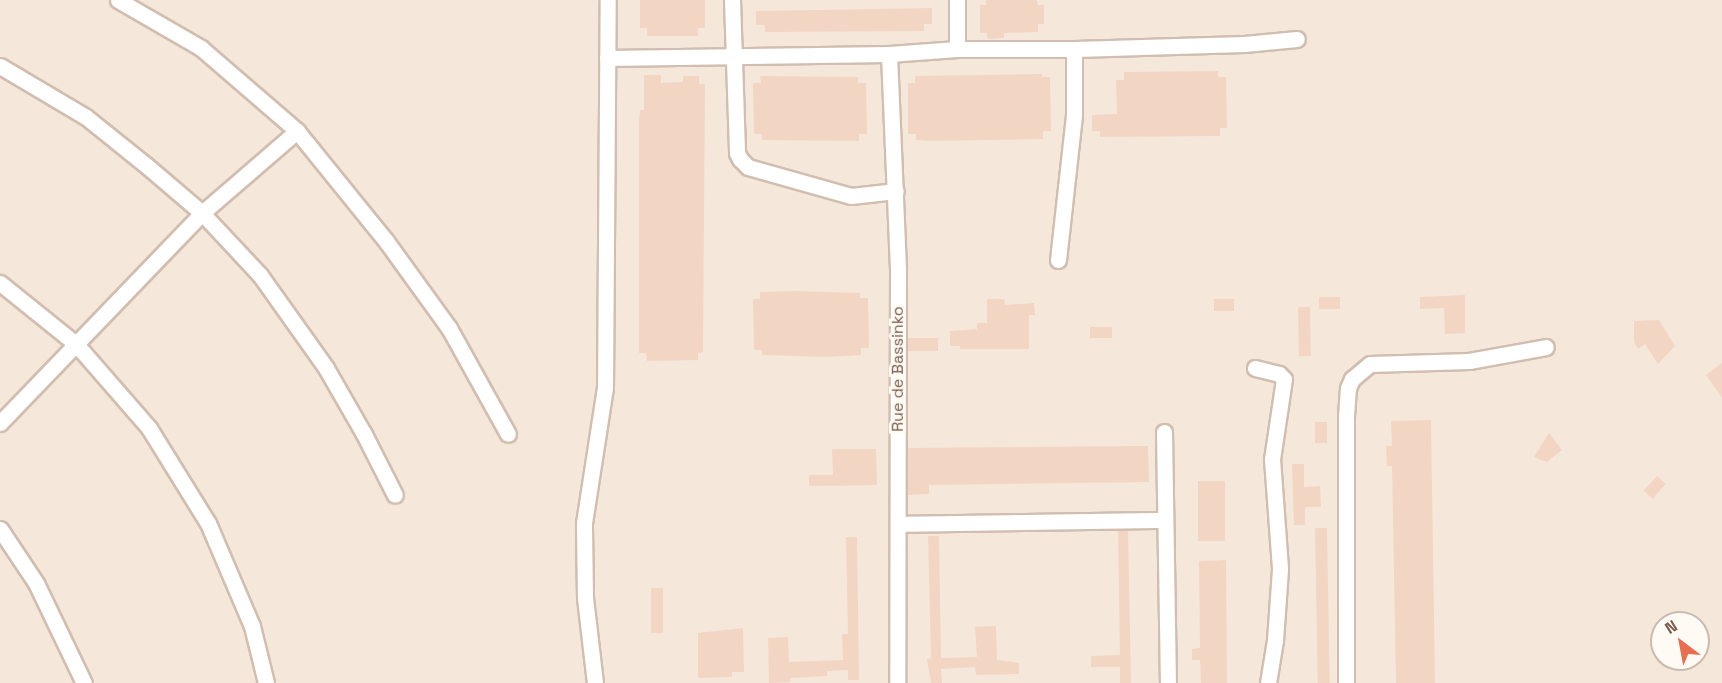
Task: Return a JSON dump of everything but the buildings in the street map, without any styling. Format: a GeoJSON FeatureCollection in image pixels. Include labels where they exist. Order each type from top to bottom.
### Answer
{"type":"FeatureCollection","features":[{"type":"Feature","properties":{"kind":"street"},"geometry":{"type":"LineString","coordinates":[[118,0],[201,48],[297,131],[386,241],[448,328],[508,434]]}},
{"type":"Feature","properties":{"kind":"street"},"geometry":{"type":"LineString","coordinates":[[595,683],[585,598],[584,523],[604,388],[608,0]]}},
{"type":"Feature","properties":{"kind":"street"},"geometry":{"type":"LineString","coordinates":[[732,0],[737,153],[748,167],[851,196],[896,191]]}},
{"type":"Feature","properties":{"kind":"street"},"geometry":{"type":"LineString","coordinates":[[957,0],[957,49]]}},
{"type":"Feature","properties":{"kind":"street"},"geometry":{"type":"LineString","coordinates":[[607,58],[890,54],[957,49],[1074,49],[1244,44],[1297,39]]}},
{"type":"Feature","properties":{"kind":"street"},"geometry":{"type":"LineString","coordinates":[[1058,260],[1074,115],[1074,49]]}},
{"type":"Feature","properties":{"kind":"street","name":"Rue de Bassinko"},"geometry":{"type":"LineString","coordinates":[[890,54],[896,191],[899,524],[897,683]]}},
{"type":"Feature","properties":{"kind":"street"},"geometry":{"type":"LineString","coordinates":[[0,66],[86,117],[202,213],[260,275],[326,368],[364,434],[395,495]]}},
{"type":"Feature","properties":{"kind":"street"},"geometry":{"type":"LineString","coordinates":[[0,423],[202,213],[297,131]]}},
{"type":"Feature","properties":{"kind":"street"},"geometry":{"type":"LineString","coordinates":[[0,283],[76,344],[148,428],[208,523],[252,626],[266,683]]}},
{"type":"Feature","properties":{"kind":"street"},"geometry":{"type":"LineString","coordinates":[[1346,683],[1346,416],[1348,388],[1353,379],[1371,364],[1469,361],[1546,347]]}},
{"type":"Feature","properties":{"kind":"street"},"geometry":{"type":"LineString","coordinates":[[1255,368],[1280,374],[1284,379],[1272,459],[1280,569],[1275,640],[1268,683]]}},
{"type":"Feature","properties":{"kind":"street"},"geometry":{"type":"LineString","coordinates":[[1164,432],[1168,683]]}},
{"type":"Feature","properties":{"kind":"street"},"geometry":{"type":"LineString","coordinates":[[899,524],[1164,520]]}},
{"type":"Feature","properties":{"kind":"street"},"geometry":{"type":"LineString","coordinates":[[0,529],[36,582],[84,683]]}},
{"type":"Feature","properties":{"kind":"shaded area"},"geometry":{"type":"Polygon","coordinates":[[[0,0],[1722,0],[1722,683],[0,683],[0,0]]]}}]}
